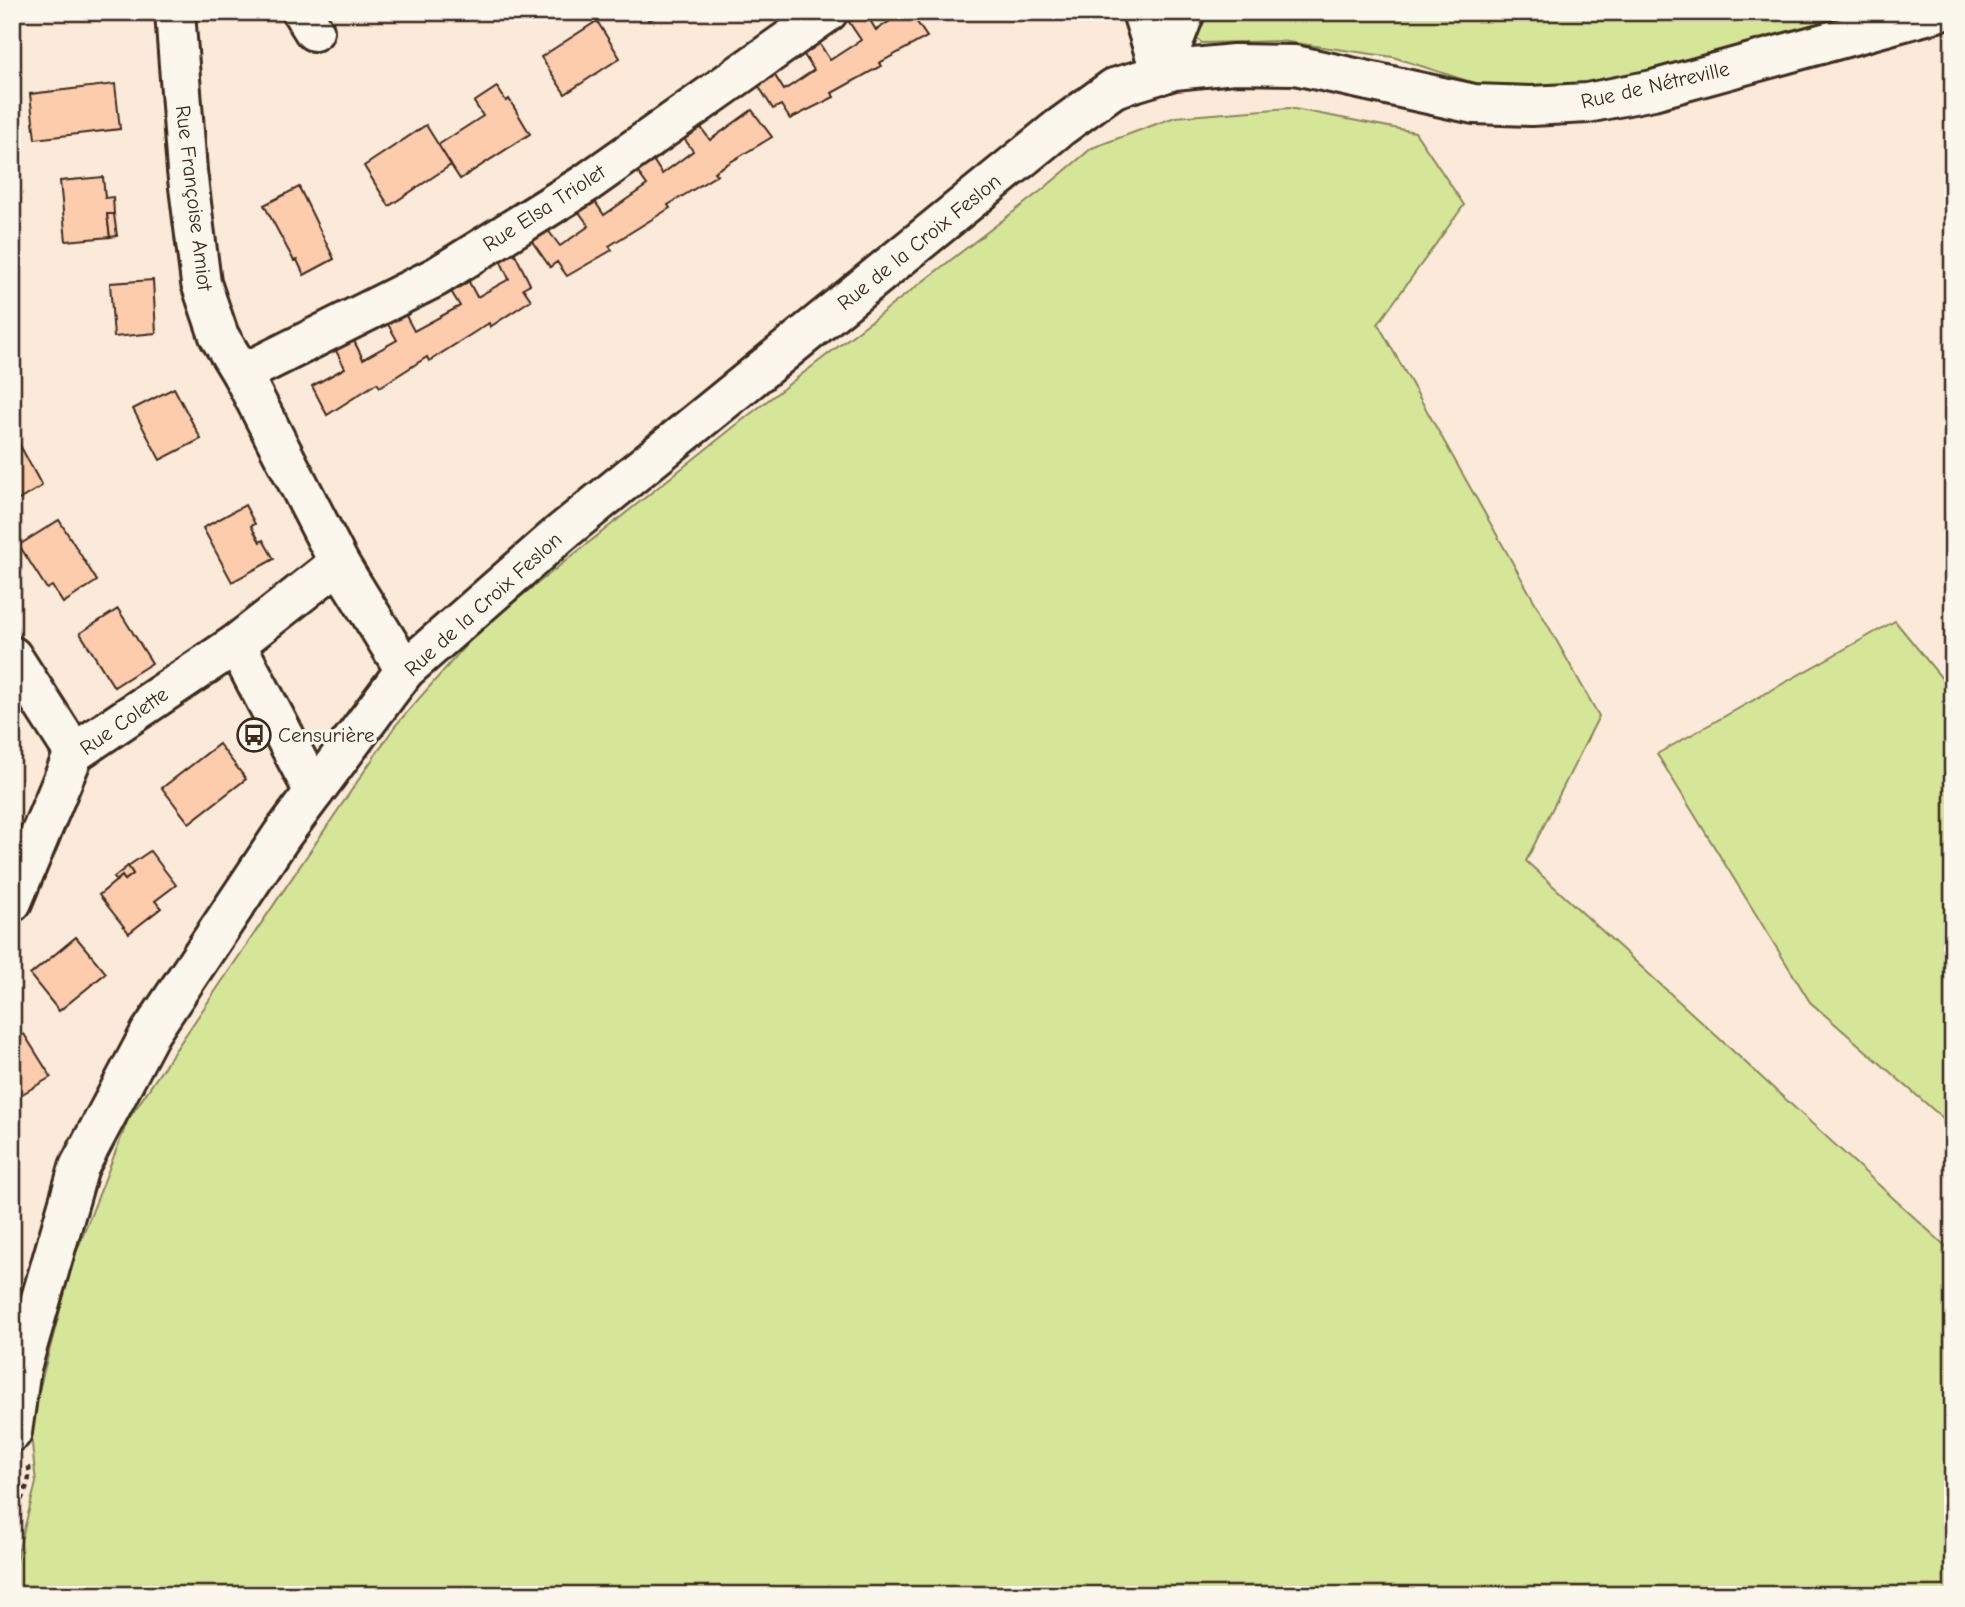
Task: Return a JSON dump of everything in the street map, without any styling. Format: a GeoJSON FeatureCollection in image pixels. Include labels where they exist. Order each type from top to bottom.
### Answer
{"type":"FeatureCollection","features":[{"type":"Feature","properties":{"kind":"street","name":"Rue Françoise Amiot"},"geometry":{"type":"LineString","coordinates":[[175,12],[187,172],[201,283],[219,336],[242,374],[339,563],[405,670]]}},
{"type":"Feature","properties":{"kind":"street","name":"Rue Elsa Triolet"},"geometry":{"type":"LineString","coordinates":[[242,374],[436,277],[585,184],[828,12]]}},
{"type":"Feature","properties":{"kind":"street"},"geometry":{"type":"LineString","coordinates":[[1142,12],[1161,74]]}},
{"type":"Feature","properties":{"kind":"street"},"geometry":{"type":"LineString","coordinates":[[1161,74],[1185,12]]}},
{"type":"Feature","properties":{"kind":"street","name":"Rue de Nétreville"},"geometry":{"type":"LineString","coordinates":[[1161,74],[1174,70],[1234,64],[1295,65],[1474,104],[1531,106],[1587,103],[1653,90],[1937,12]]}},
{"type":"Feature","properties":{"kind":"street","name":"Rue de la Croix Feslon"},"geometry":{"type":"LineString","coordinates":[[12,1432],[17,1377],[79,1167],[150,1033],[282,835],[405,670],[561,533],[1059,128],[1114,88],[1161,74]]}},
{"type":"Feature","properties":{"kind":"street","name":"Rue Colette"},"geometry":{"type":"LineString","coordinates":[[12,902],[74,753],[236,644],[339,563]]}},
{"type":"Feature","properties":{"kind":"street"},"geometry":{"type":"LineString","coordinates":[[236,644],[314,792]]}},
{"type":"Feature","properties":{"kind":"street"},"geometry":{"type":"LineString","coordinates":[[12,656],[74,753]]}},
{"type":"Feature","properties":{"kind":"path"},"geometry":{"type":"LineString","coordinates":[[12,1504],[18,1509],[12,1538]]}},
{"type":"Feature","properties":{"kind":"green space"},"geometry":{"type":"Polygon","coordinates":[[[1163,12],[1889,12],[1750,48],[1574,87],[1502,92],[1393,57],[1281,41],[1202,43],[1163,12]]]}},
{"type":"Feature","properties":{"kind":"green space"},"geometry":{"type":"Polygon","coordinates":[[[1289,108],[1415,132],[1464,205],[1378,324],[1599,716],[1526,861],[1953,1253],[1953,1595],[12,1595],[12,1576],[36,1483],[30,1424],[73,1261],[128,1120],[395,726],[479,630],[745,418],[1042,190],[1092,148],[1175,117],[1289,108]]]}},
{"type":"Feature","properties":{"kind":"green space"},"geometry":{"type":"Polygon","coordinates":[[[1895,621],[1953,692],[1953,1127],[1810,1002],[1657,754],[1895,621]]]}},
{"type":"Feature","properties":{"kind":"building"},"geometry":{"type":"Polygon","coordinates":[[[643,12],[663,12],[649,21],[643,12]]]}},
{"type":"Feature","properties":{"kind":"building"},"geometry":{"type":"Polygon","coordinates":[[[865,12],[876,30],[904,12],[910,12],[927,37],[832,93],[834,97],[790,119],[781,105],[773,109],[756,82],[772,71],[784,90],[814,70],[802,52],[818,41],[830,60],[861,40],[849,22],[865,12]]]}},
{"type":"Feature","properties":{"kind":"building"},"geometry":{"type":"Polygon","coordinates":[[[597,21],[620,58],[565,94],[541,57],[597,21]]]}},
{"type":"Feature","properties":{"kind":"building"},"geometry":{"type":"Polygon","coordinates":[[[115,84],[120,129],[35,139],[30,94],[115,84]]]}},
{"type":"Feature","properties":{"kind":"building"},"geometry":{"type":"Polygon","coordinates":[[[497,87],[506,101],[509,99],[530,134],[460,179],[438,145],[483,116],[474,102],[497,87]]]}},
{"type":"Feature","properties":{"kind":"building"},"geometry":{"type":"Polygon","coordinates":[[[752,110],[772,137],[714,172],[717,175],[609,246],[612,250],[567,276],[557,262],[550,267],[531,240],[547,229],[560,246],[589,226],[576,208],[592,197],[604,215],[647,185],[634,167],[650,155],[662,174],[693,151],[681,134],[697,122],[710,140],[752,110]]]}},
{"type":"Feature","properties":{"kind":"building"},"geometry":{"type":"Polygon","coordinates":[[[426,125],[451,165],[389,206],[364,166],[426,125]]]}},
{"type":"Feature","properties":{"kind":"building"},"geometry":{"type":"Polygon","coordinates":[[[103,177],[105,198],[113,197],[114,214],[107,214],[110,237],[66,241],[60,181],[103,177]]]}},
{"type":"Feature","properties":{"kind":"building"},"geometry":{"type":"Polygon","coordinates":[[[299,187],[334,259],[304,275],[264,205],[299,187]]]}},
{"type":"Feature","properties":{"kind":"building"},"geometry":{"type":"Polygon","coordinates":[[[107,214],[114,214],[117,236],[110,237],[107,214]]]}},
{"type":"Feature","properties":{"kind":"building"},"geometry":{"type":"Polygon","coordinates":[[[514,252],[530,284],[523,288],[531,300],[490,327],[489,323],[429,361],[427,357],[380,387],[377,383],[327,415],[312,386],[345,368],[335,349],[353,339],[363,359],[397,340],[386,321],[404,312],[414,331],[460,306],[449,288],[467,278],[477,297],[509,279],[500,260],[514,252]]]}},
{"type":"Feature","properties":{"kind":"building"},"geometry":{"type":"Polygon","coordinates":[[[153,280],[156,333],[114,337],[110,283],[153,280]]]}},
{"type":"Feature","properties":{"kind":"building"},"geometry":{"type":"Polygon","coordinates":[[[174,388],[201,439],[160,460],[133,409],[174,388]]]}},
{"type":"Feature","properties":{"kind":"building"},"geometry":{"type":"Polygon","coordinates":[[[15,436],[42,486],[12,504],[12,438],[15,436]]]}},
{"type":"Feature","properties":{"kind":"building"},"geometry":{"type":"Polygon","coordinates":[[[245,505],[255,524],[251,526],[274,559],[232,582],[203,528],[245,505]]]}},
{"type":"Feature","properties":{"kind":"building"},"geometry":{"type":"Polygon","coordinates":[[[59,520],[97,581],[63,603],[52,586],[47,589],[19,545],[59,520]]]}},
{"type":"Feature","properties":{"kind":"building"},"geometry":{"type":"Polygon","coordinates":[[[118,609],[152,663],[114,687],[80,633],[118,609]]]}},
{"type":"Feature","properties":{"kind":"building"},"geometry":{"type":"Polygon","coordinates":[[[219,744],[246,779],[189,823],[162,788],[219,744]]]}},
{"type":"Feature","properties":{"kind":"building"},"geometry":{"type":"Polygon","coordinates":[[[150,851],[176,885],[155,901],[161,908],[129,933],[99,895],[122,876],[125,880],[133,874],[128,866],[150,851]]]}},
{"type":"Feature","properties":{"kind":"building"},"geometry":{"type":"Polygon","coordinates":[[[128,866],[133,874],[125,880],[122,876],[116,881],[114,877],[128,866]]]}},
{"type":"Feature","properties":{"kind":"building"},"geometry":{"type":"Polygon","coordinates":[[[76,937],[106,973],[59,1011],[30,975],[76,937]]]}},
{"type":"Feature","properties":{"kind":"building"},"geometry":{"type":"Polygon","coordinates":[[[24,1034],[51,1077],[12,1100],[12,1041],[24,1034]]]}},
{"type":"Feature","properties":{"kind":"place","name":"Censurière"},"geometry":{"type":"Point","coordinates":[254,735]}}]}
